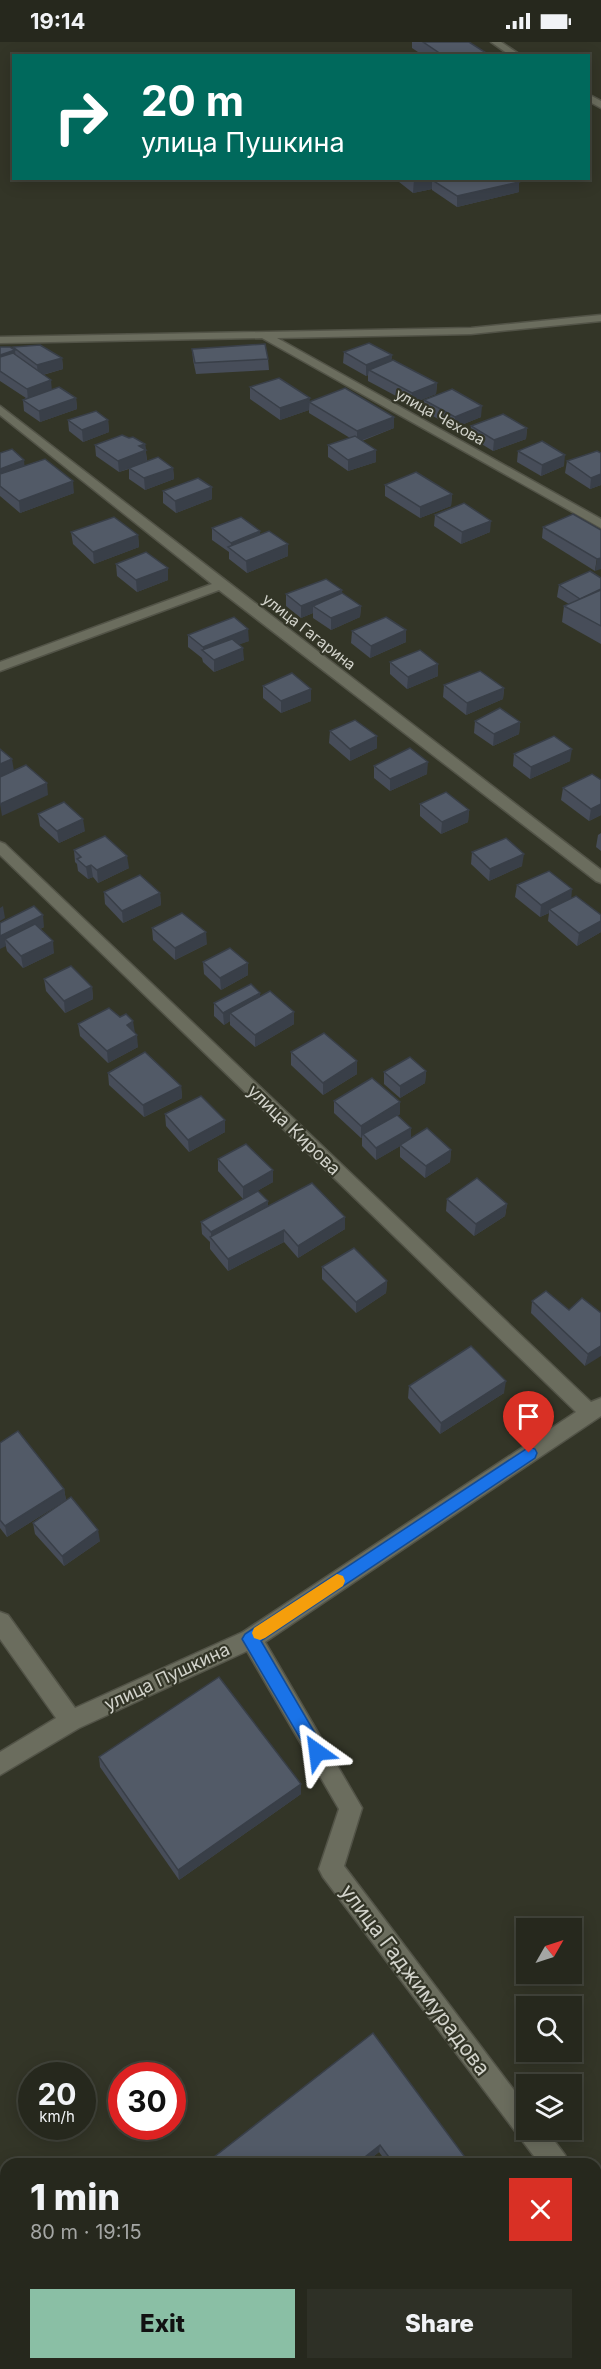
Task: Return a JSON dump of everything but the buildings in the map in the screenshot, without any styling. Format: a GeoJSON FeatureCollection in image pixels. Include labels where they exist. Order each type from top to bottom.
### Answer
{"type":"FeatureCollection","features":[{"type":"Feature","properties":{"kind":"street"},"geometry":{"type":"LineString","coordinates":[[495,42],[515,54]]}},
{"type":"Feature","properties":{"kind":"street"},"geometry":{"type":"LineString","coordinates":[[0,339],[471,331],[601,318]]}},
{"type":"Feature","properties":{"kind":"street","name":"улица Чехова"},"geometry":{"type":"LineString","coordinates":[[264,335],[601,524]]}},
{"type":"Feature","properties":{"kind":"street","name":"улица Гагарина"},"geometry":{"type":"LineString","coordinates":[[0,409],[221,585],[601,878]]}},
{"type":"Feature","properties":{"kind":"street"},"geometry":{"type":"LineString","coordinates":[[0,667],[221,585]]}},
{"type":"Feature","properties":{"kind":"street","name":"улица Кирова"},"geometry":{"type":"LineString","coordinates":[[0,847],[595,1410]]}},
{"type":"Feature","properties":{"kind":"street","name":"улица Пушкина"},"geometry":{"type":"LineString","coordinates":[[0,1764],[71,1721],[250,1639],[595,1410]]}},
{"type":"Feature","properties":{"kind":"street"},"geometry":{"type":"LineString","coordinates":[[0,1622],[71,1721]]}},
{"type":"Feature","properties":{"kind":"street","name":"улица Гаджимурадова"},"geometry":{"type":"LineString","coordinates":[[250,1639],[351,1808],[332,1869],[516,2113]]}},
{"type":"Feature","properties":{"kind":"street"},"geometry":{"type":"LineString","coordinates":[[538,2140],[551,2158]]}},
{"type":"Feature","properties":{"kind":"slow traffic"},"geometry":{"type":"LineString","coordinates":[[260,1633],[337,1581]]}},
{"type":"Feature","properties":{"kind":"route"},"geometry":{"type":"LineString","coordinates":[[317,1752],[250,1639],[529,1453]]}}]}
